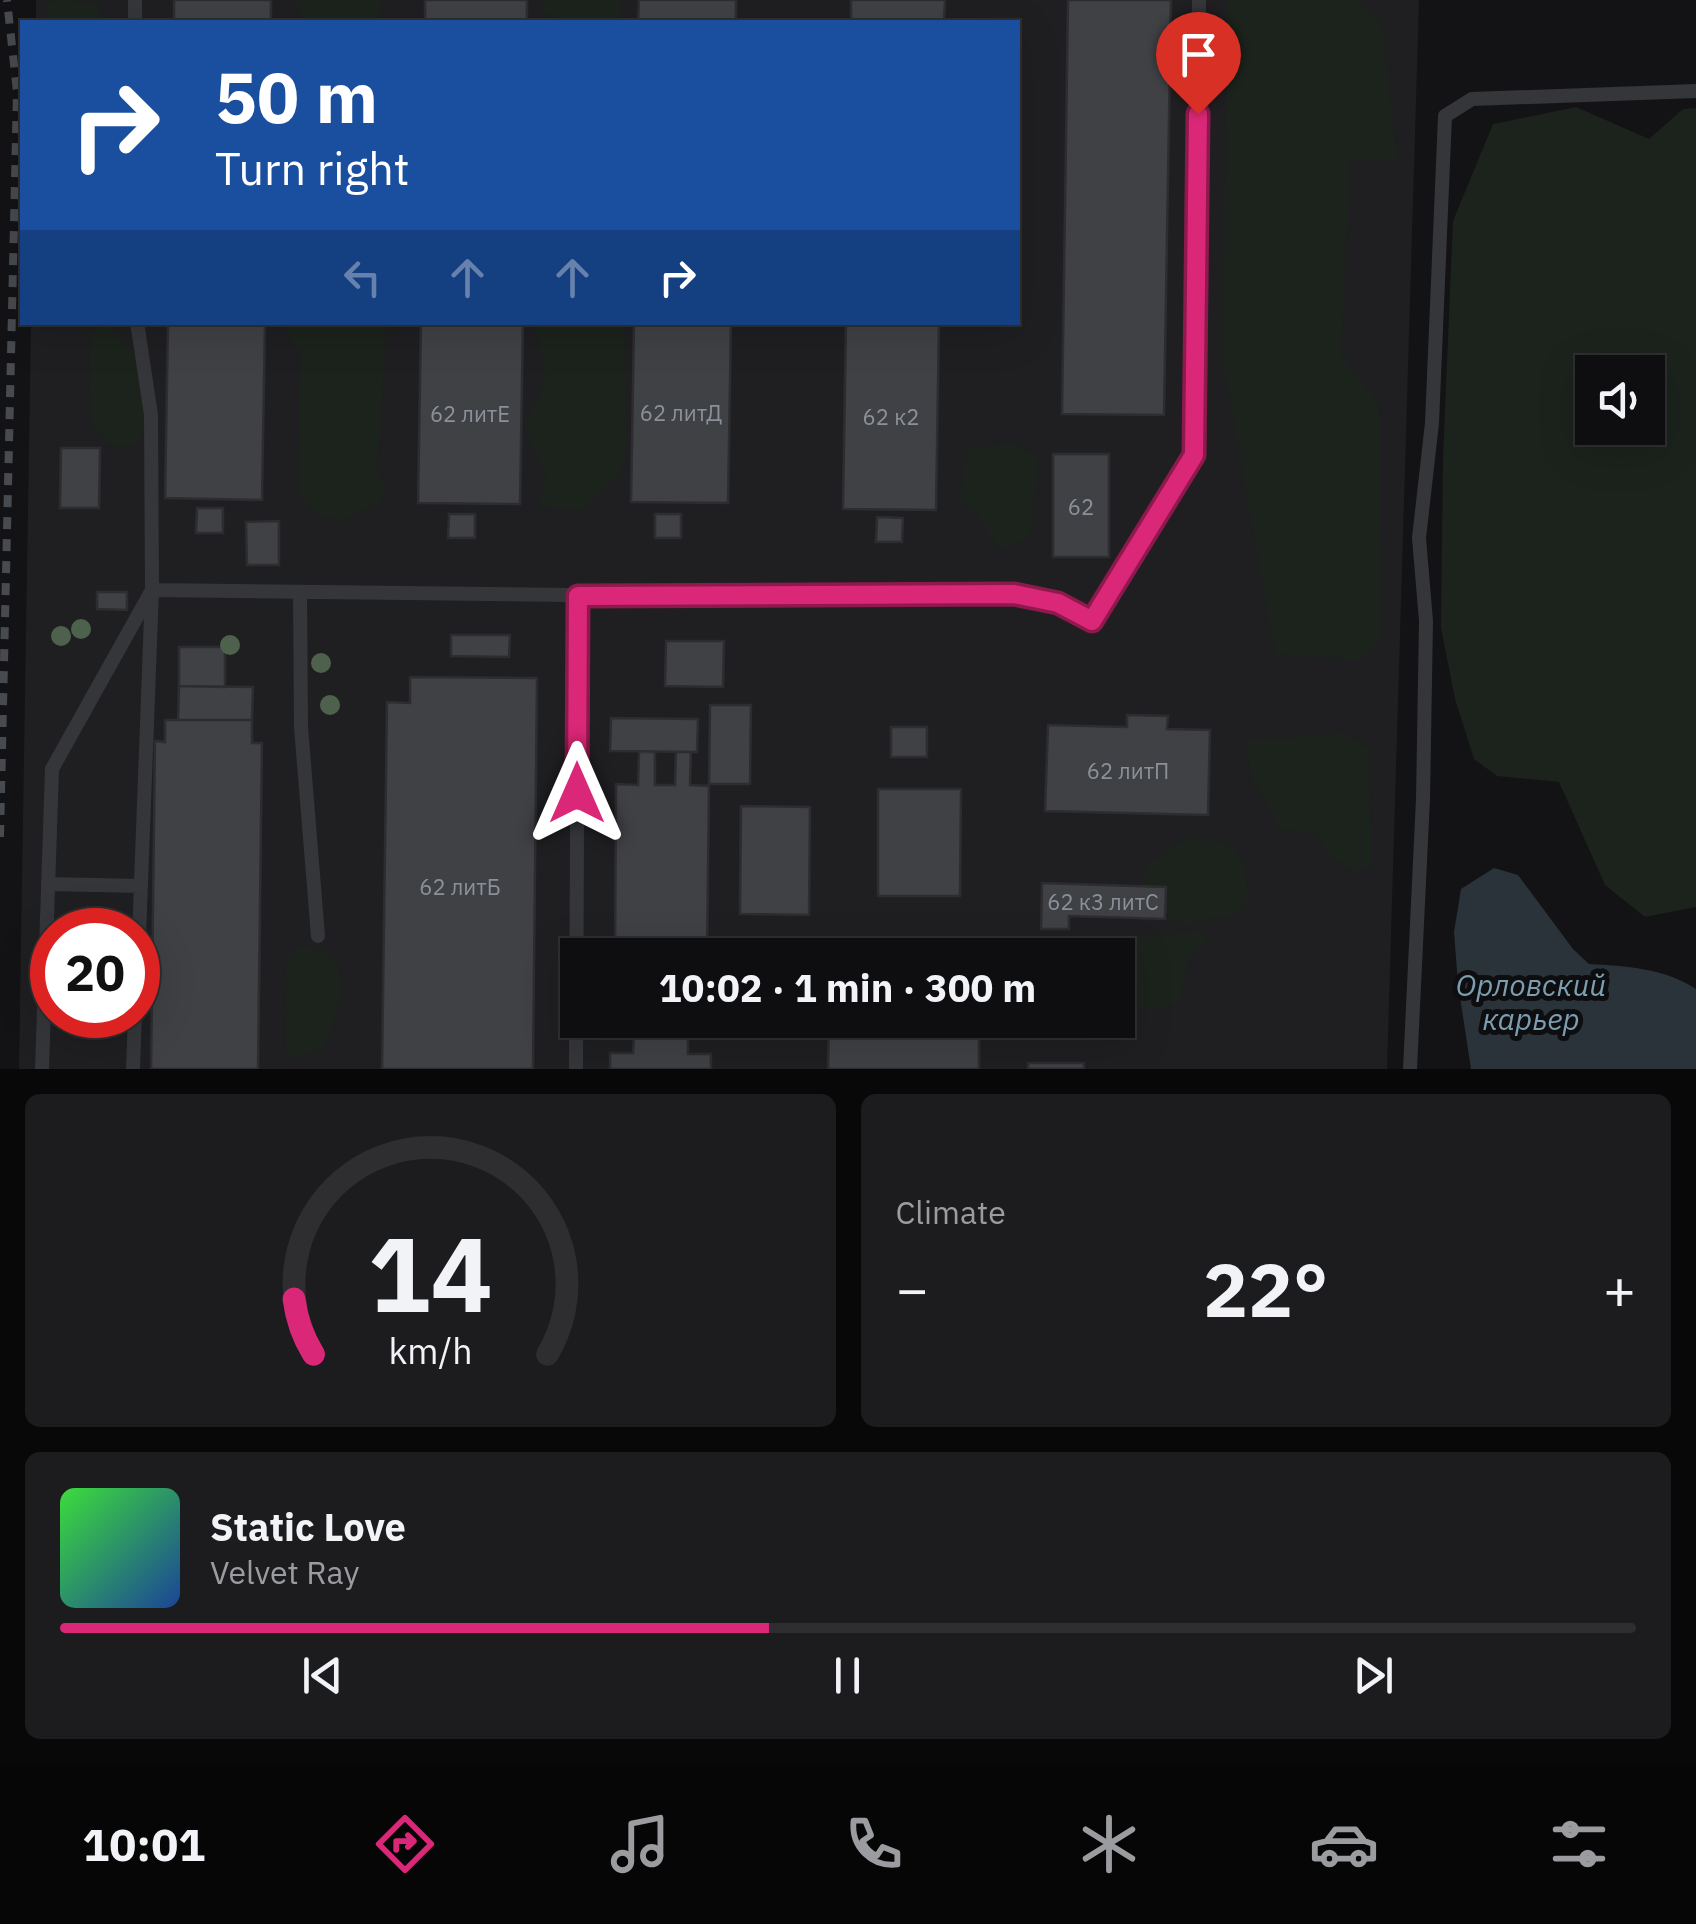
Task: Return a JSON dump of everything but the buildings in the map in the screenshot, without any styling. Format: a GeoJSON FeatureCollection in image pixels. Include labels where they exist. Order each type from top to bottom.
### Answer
{"type":"FeatureCollection","features":[{"type":"Feature","properties":{"kind":"lane"},"geometry":{"type":"LineString","coordinates":[[152,590],[578,596],[1014,594],[1058,603],[1092,621],[1194,455],[1199,0]]}},
{"type":"Feature","properties":{"kind":"lane"},"geometry":{"type":"LineString","coordinates":[[1410,1069],[1424,780],[1426,622],[1419,538],[1432,423],[1445,116],[1472,99],[1696,90]]}},
{"type":"Feature","properties":{"kind":"lane"},"geometry":{"type":"LineString","coordinates":[[137,325],[152,415],[152,590],[139,908]]}},
{"type":"Feature","properties":{"kind":"lane"},"geometry":{"type":"LineString","coordinates":[[42,1069],[52,769],[152,590]]}},
{"type":"Feature","properties":{"kind":"lane"},"geometry":{"type":"LineString","coordinates":[[300,592],[301,728],[318,936]]}},
{"type":"Feature","properties":{"kind":"lane"},"geometry":{"type":"LineString","coordinates":[[576,1069],[578,596]]}},
{"type":"Feature","properties":{"kind":"lane"},"geometry":{"type":"LineString","coordinates":[[48,884],[140,886]]}},
{"type":"Feature","properties":{"kind":"lane"},"geometry":{"type":"LineString","coordinates":[[133,1069],[135,1038]]}},
{"type":"Feature","properties":{"kind":"shaded area"},"geometry":{"type":"Polygon","coordinates":[[[36,0],[1419,0],[1387,1069],[19,1069],[31,325],[1020,325],[1020,20],[36,20],[36,0]]]}},
{"type":"Feature","properties":{"kind":"shaded area"},"geometry":{"type":"Polygon","coordinates":[[[55,0],[95,2],[105,20],[47,20],[46,7],[55,0]]]}},
{"type":"Feature","properties":{"kind":"shaded area"},"geometry":{"type":"Polygon","coordinates":[[[294,0],[381,0],[379,20],[301,20],[294,0]]]}},
{"type":"Feature","properties":{"kind":"shaded area"},"geometry":{"type":"Polygon","coordinates":[[[541,0],[621,0],[621,20],[559,20],[543,10],[541,0]]]}},
{"type":"Feature","properties":{"kind":"shaded area"},"geometry":{"type":"Polygon","coordinates":[[[1227,0],[1356,0],[1382,22],[1397,160],[1350,160],[1341,354],[1379,406],[1381,642],[1360,660],[1275,654],[1223,360],[1227,0]]]}},
{"type":"Feature","properties":{"kind":"shaded area"},"geometry":{"type":"Polygon","coordinates":[[[1576,107],[1649,139],[1683,109],[1696,108],[1696,907],[1645,917],[1605,885],[1559,782],[1497,776],[1474,759],[1455,699],[1441,628],[1443,456],[1453,221],[1493,124],[1576,107]]]}},
{"type":"Feature","properties":{"kind":"shaded area"},"geometry":{"type":"Polygon","coordinates":[[[108,325],[146,363],[145,422],[138,442],[131,446],[107,444],[89,418],[90,334],[108,325]]]}},
{"type":"Feature","properties":{"kind":"shaded area"},"geometry":{"type":"Polygon","coordinates":[[[285,325],[387,325],[377,472],[385,486],[382,501],[342,521],[313,514],[298,488],[301,353],[285,325]]]}},
{"type":"Feature","properties":{"kind":"shaded area"},"geometry":{"type":"Polygon","coordinates":[[[532,325],[625,325],[627,439],[621,473],[582,511],[538,506],[547,475],[524,429],[542,388],[542,354],[532,325]]]}},
{"type":"Feature","properties":{"kind":"shaded area"},"geometry":{"type":"Polygon","coordinates":[[[1013,443],[1039,460],[1030,535],[1000,550],[978,515],[959,501],[968,449],[1013,443]]]}},
{"type":"Feature","properties":{"kind":"shaded area"},"geometry":{"type":"Polygon","coordinates":[[[1343,733],[1369,748],[1372,864],[1356,872],[1330,857],[1316,834],[1281,829],[1251,777],[1246,741],[1343,733]]]}},
{"type":"Feature","properties":{"kind":"shaded area"},"geometry":{"type":"Polygon","coordinates":[[[1187,837],[1229,846],[1241,857],[1249,899],[1237,915],[1184,924],[1173,921],[1145,889],[1144,868],[1187,837]]]}},
{"type":"Feature","properties":{"kind":"shaded area"},"geometry":{"type":"Polygon","coordinates":[[[1200,932],[1209,938],[1188,960],[1179,1002],[1135,1010],[1134,937],[1200,932]]]}},
{"type":"Feature","properties":{"kind":"shaded area"},"geometry":{"type":"Polygon","coordinates":[[[299,948],[319,950],[331,958],[341,982],[336,1015],[324,1046],[293,1059],[286,1049],[285,964],[299,948]]]}},
{"type":"Feature","properties":{"kind":"water","name":"Орловский карьер"},"geometry":{"type":"Polygon","coordinates":[[[1494,868],[1518,875],[1573,949],[1589,964],[1658,972],[1696,989],[1696,1069],[1471,1069],[1454,932],[1461,889],[1494,868]]]}},
{"type":"Feature","properties":{"kind":"railway"},"geometry":{"type":"LineString","coordinates":[[0,837],[17,92],[7,0]]}},
{"type":"Feature","properties":{"kind":"route"},"geometry":{"type":"LineString","coordinates":[[577,793],[578,596],[1014,594],[1058,603],[1092,621],[1194,455],[1198,114]]}}]}
